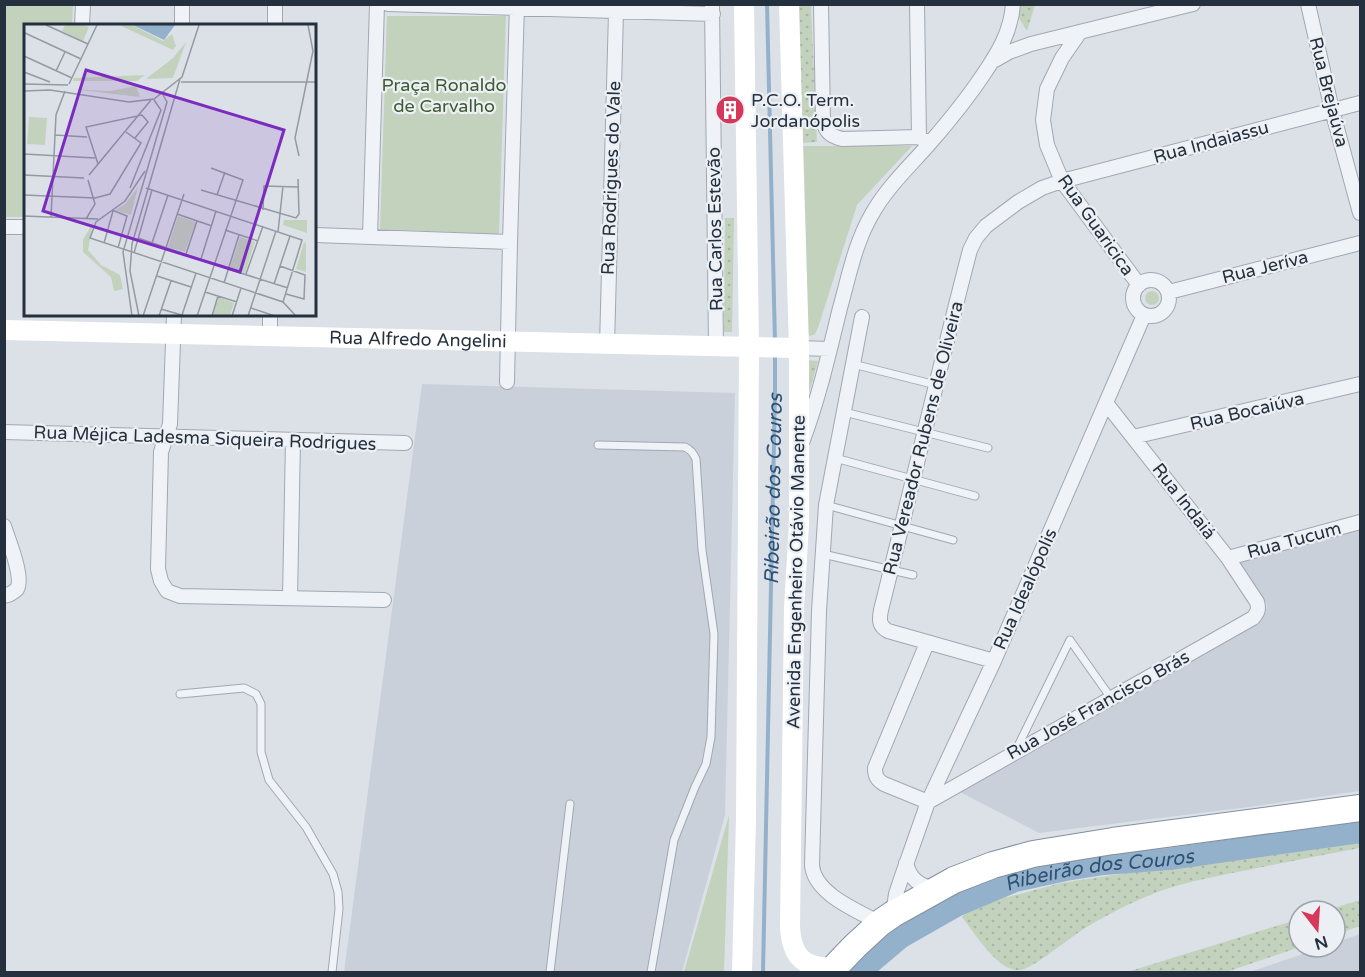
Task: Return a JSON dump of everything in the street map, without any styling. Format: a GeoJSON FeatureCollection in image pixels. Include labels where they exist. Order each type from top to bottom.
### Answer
{"type":"FeatureCollection","features":[{"type":"Feature","properties":{"kind":"highway"},"geometry":{"type":"LineString","coordinates":[[832,970],[887,919],[954,880],[993,865],[1034,854],[1136,838],[1360,808]]}},
{"type":"Feature","properties":{"kind":"main road"},"geometry":{"type":"LineString","coordinates":[[742,972],[755,347],[744,4]]}},
{"type":"Feature","properties":{"kind":"main road","name":"Avenida Engenheiro Otávio Manente"},"geometry":{"type":"LineString","coordinates":[[789,4],[794,348],[799,450],[799,524],[794,608],[790,928],[793,947],[800,958],[816,967],[832,970]]}},
{"type":"Feature","properties":{"kind":"main road","name":"Rua Alfredo Angelini"},"geometry":{"type":"LineString","coordinates":[[4,330],[174,325],[270,335],[794,348]]}},
{"type":"Feature","properties":{"kind":"street"},"geometry":{"type":"LineString","coordinates":[[82,24],[83,4]]}},
{"type":"Feature","properties":{"kind":"street"},"geometry":{"type":"LineString","coordinates":[[182,4],[182,24]]}},
{"type":"Feature","properties":{"kind":"street"},"geometry":{"type":"LineString","coordinates":[[275,4],[275,24]]}},
{"type":"Feature","properties":{"kind":"street"},"geometry":{"type":"LineString","coordinates":[[370,237],[376,4]]}},
{"type":"Feature","properties":{"kind":"street"},"geometry":{"type":"LineString","coordinates":[[387,4],[616,12],[712,9]]}},
{"type":"Feature","properties":{"kind":"street"},"geometry":{"type":"LineString","coordinates":[[821,4],[823,121],[827,132],[842,139],[924,140]]}},
{"type":"Feature","properties":{"kind":"street"},"geometry":{"type":"LineString","coordinates":[[916,4],[924,140]]}},
{"type":"Feature","properties":{"kind":"street"},"geometry":{"type":"LineString","coordinates":[[799,450],[810,421],[830,349],[852,259],[865,227],[881,200],[904,171],[924,140],[964,103],[993,60],[1010,25],[1012,4]]}},
{"type":"Feature","properties":{"kind":"street"},"geometry":{"type":"LineString","coordinates":[[993,60],[1031,44],[1193,4]]}},
{"type":"Feature","properties":{"kind":"street","name":"Rua Brejaúva"},"geometry":{"type":"LineString","coordinates":[[1308,4],[1332,110],[1360,213]]}},
{"type":"Feature","properties":{"kind":"street"},"geometry":{"type":"LineString","coordinates":[[507,382],[517,7]]}},
{"type":"Feature","properties":{"kind":"street","name":"Rua Carlos Estevão"},"geometry":{"type":"LineString","coordinates":[[712,9],[716,346]]}},
{"type":"Feature","properties":{"kind":"street","name":"Rua Rodrigues do Vale"},"geometry":{"type":"LineString","coordinates":[[607,345],[616,12]]}},
{"type":"Feature","properties":{"kind":"street"},"geometry":{"type":"LineString","coordinates":[[1010,25],[1019,39],[1031,44]]}},
{"type":"Feature","properties":{"kind":"street","name":"Rua Guaricica"},"geometry":{"type":"LineString","coordinates":[[1080,32],[1055,71],[1045,96],[1044,134],[1050,156],[1062,181],[1138,285]]}},
{"type":"Feature","properties":{"kind":"street","name":"Rua Indaiassu"},"geometry":{"type":"LineString","coordinates":[[1062,181],[1360,103]]}},
{"type":"Feature","properties":{"kind":"street","name":"Rua Vereador Rubens de Oliveira"},"geometry":{"type":"LineString","coordinates":[[994,661],[888,632],[881,625],[880,616],[970,250],[986,226],[1018,202],[1042,188],[1062,181]]}},
{"type":"Feature","properties":{"kind":"street"},"geometry":{"type":"LineString","coordinates":[[4,227],[24,227]]}},
{"type":"Feature","properties":{"kind":"street"},"geometry":{"type":"LineString","coordinates":[[316,235],[510,242]]}},
{"type":"Feature","properties":{"kind":"street","name":"Rua Jeríva"},"geometry":{"type":"LineString","coordinates":[[1169,292],[1360,243]]}},
{"type":"Feature","properties":{"kind":"street"},"geometry":{"type":"LineString","coordinates":[[1149,280],[1161,282],[1169,292],[1169,304],[1162,314],[1144,315],[1133,302],[1138,285],[1149,280]]}},
{"type":"Feature","properties":{"kind":"street","name":"Rua Idealópolis"},"geometry":{"type":"LineString","coordinates":[[887,919],[928,802],[994,661],[1144,315]]}},
{"type":"Feature","properties":{"kind":"street"},"geometry":{"type":"LineString","coordinates":[[270,316],[270,335]]}},
{"type":"Feature","properties":{"kind":"street","name":"Avenida Engenheiro Otávio Manente"},"geometry":{"type":"LineString","coordinates":[[862,317],[826,505],[819,611],[813,870],[817,881],[829,894],[887,919]]}},
{"type":"Feature","properties":{"kind":"street"},"geometry":{"type":"LineString","coordinates":[[174,325],[170,424],[161,452],[158,569],[167,591],[180,596],[384,600]]}},
{"type":"Feature","properties":{"kind":"street","name":"Rua Alfredo Angelini"},"geometry":{"type":"LineString","coordinates":[[794,348],[830,349]]}},
{"type":"Feature","properties":{"kind":"street","name":"Rua Bocaiúva"},"geometry":{"type":"LineString","coordinates":[[1133,437],[1360,384]]}},
{"type":"Feature","properties":{"kind":"street","name":"Rua Indaiá"},"geometry":{"type":"LineString","coordinates":[[1106,403],[1228,558],[1257,602]]}},
{"type":"Feature","properties":{"kind":"street","name":"Rua Méjica Ladesma Siqueira Rodrigues"},"geometry":{"type":"LineString","coordinates":[[4,432],[405,443]]}},
{"type":"Feature","properties":{"kind":"street"},"geometry":{"type":"LineString","coordinates":[[290,598],[293,440]]}},
{"type":"Feature","properties":{"kind":"street","name":"Rua Tucum"},"geometry":{"type":"LineString","coordinates":[[1228,558],[1360,522]]}},
{"type":"Feature","properties":{"kind":"street"},"geometry":{"type":"LineString","coordinates":[[4,526],[19,580],[17,589],[4,596]]}},
{"type":"Feature","properties":{"kind":"street","name":"Rua José Francisco Brás"},"geometry":{"type":"LineString","coordinates":[[928,802],[1253,618],[1258,609],[1257,602]]}},
{"type":"Feature","properties":{"kind":"street"},"geometry":{"type":"LineString","coordinates":[[927,643],[875,768],[875,775],[884,784],[928,802]]}},
{"type":"Feature","properties":{"kind":"street"},"geometry":{"type":"LineString","coordinates":[[906,863],[910,875],[916,882],[938,889]]}},
{"type":"Feature","properties":{"kind":"lane"},"geometry":{"type":"LineString","coordinates":[[853,364],[936,385]]}},
{"type":"Feature","properties":{"kind":"lane"},"geometry":{"type":"LineString","coordinates":[[844,412],[988,448]]}},
{"type":"Feature","properties":{"kind":"lane"},"geometry":{"type":"LineString","coordinates":[[598,445],[685,447],[693,453],[696,459],[702,550],[714,634],[711,737],[706,764],[674,840],[651,972]]}},
{"type":"Feature","properties":{"kind":"lane"},"geometry":{"type":"LineString","coordinates":[[835,458],[975,495]]}},
{"type":"Feature","properties":{"kind":"lane"},"geometry":{"type":"LineString","coordinates":[[826,505],[953,540]]}},
{"type":"Feature","properties":{"kind":"lane"},"geometry":{"type":"LineString","coordinates":[[823,554],[913,575]]}},
{"type":"Feature","properties":{"kind":"lane"},"geometry":{"type":"LineString","coordinates":[[1014,752],[1070,640],[1111,698]]}},
{"type":"Feature","properties":{"kind":"lane"},"geometry":{"type":"LineString","coordinates":[[180,694],[244,688],[256,694],[261,704],[261,752],[269,780],[306,827],[333,874],[338,892],[339,909],[332,972]]}},
{"type":"Feature","properties":{"kind":"lane"},"geometry":{"type":"LineString","coordinates":[[550,972],[570,804]]}},
{"type":"Feature","properties":{"kind":"shaded area"},"geometry":{"type":"Polygon","coordinates":[[[422,384],[735,393],[725,815],[682,972],[344,972],[422,384]]]}},
{"type":"Feature","properties":{"kind":"shaded area"},"geometry":{"type":"Polygon","coordinates":[[[1360,528],[1360,791],[1039,833],[956,790],[1261,617],[1265,613],[1266,603],[1236,559],[1360,528]]]}},
{"type":"Feature","properties":{"kind":"shaded area"},"geometry":{"type":"Polygon","coordinates":[[[1360,934],[1360,972],[1250,972],[1288,959],[1347,959],[1347,939],[1360,934]]]}},
{"type":"Feature","properties":{"kind":"green space"},"geometry":{"type":"Polygon","coordinates":[[[5,4],[73,5],[72,24],[24,24],[24,217],[5,217],[5,4]]]}},
{"type":"Feature","properties":{"kind":"green space"},"geometry":{"type":"Polygon","coordinates":[[[796,5],[811,5],[817,142],[802,143],[796,5]]]}},
{"type":"Feature","properties":{"kind":"green space"},"geometry":{"type":"Polygon","coordinates":[[[1018,5],[1035,5],[1027,31],[1017,15],[1018,5]]]}},
{"type":"Feature","properties":{"kind":"green space","name":"Praça Ronaldo de Carvalho"},"geometry":{"type":"Polygon","coordinates":[[[387,16],[506,16],[499,234],[380,229],[387,16]]]}},
{"type":"Feature","properties":{"kind":"green space"},"geometry":{"type":"Polygon","coordinates":[[[803,146],[912,146],[857,205],[818,328],[815,334],[810,336],[803,330],[803,146]]]}},
{"type":"Feature","properties":{"kind":"green space"},"geometry":{"type":"Polygon","coordinates":[[[725,218],[734,218],[732,332],[724,332],[725,218]]]}},
{"type":"Feature","properties":{"kind":"green space"},"geometry":{"type":"Polygon","coordinates":[[[1149,291],[1155,291],[1159,298],[1155,305],[1149,305],[1145,301],[1145,295],[1149,291]]]}},
{"type":"Feature","properties":{"kind":"green space"},"geometry":{"type":"Polygon","coordinates":[[[805,360],[818,361],[806,403],[805,360]]]}},
{"type":"Feature","properties":{"kind":"green space"},"geometry":{"type":"Polygon","coordinates":[[[729,815],[724,972],[684,972],[729,815]]]}},
{"type":"Feature","properties":{"kind":"green space"},"geometry":{"type":"Polygon","coordinates":[[[1360,839],[1360,848],[1208,878],[1156,893],[1097,921],[1043,958],[1021,970],[1004,966],[996,959],[962,917],[971,909],[989,902],[1061,883],[1193,866],[1360,839]]]}},
{"type":"Feature","properties":{"kind":"green space"},"geometry":{"type":"Polygon","coordinates":[[[1360,900],[1360,926],[1347,931],[1347,904],[1360,900]]]}},
{"type":"Feature","properties":{"kind":"green space"},"geometry":{"type":"Polygon","coordinates":[[[1287,923],[1287,951],[1226,972],[1127,972],[1287,923]]]}},
{"type":"Feature","properties":{"kind":"waterway","name":"Ribeirão dos Couros"},"geometry":{"type":"LineString","coordinates":[[767,4],[775,342]]}},
{"type":"Feature","properties":{"kind":"waterway","name":"Ribeirão dos Couros"},"geometry":{"type":"LineString","coordinates":[[763,972],[775,352]]}},
{"type":"Feature","properties":{"kind":"waterway","name":"Ribeirão dos Couros"},"geometry":{"type":"LineString","coordinates":[[860,972],[900,938],[958,905],[1015,881],[1104,864],[1169,859],[1360,832]]}},
{"type":"Feature","properties":{"kind":"place","name":"P.C.O. Term. Jordanópolis"},"geometry":{"type":"Point","coordinates":[730,110]}}]}
